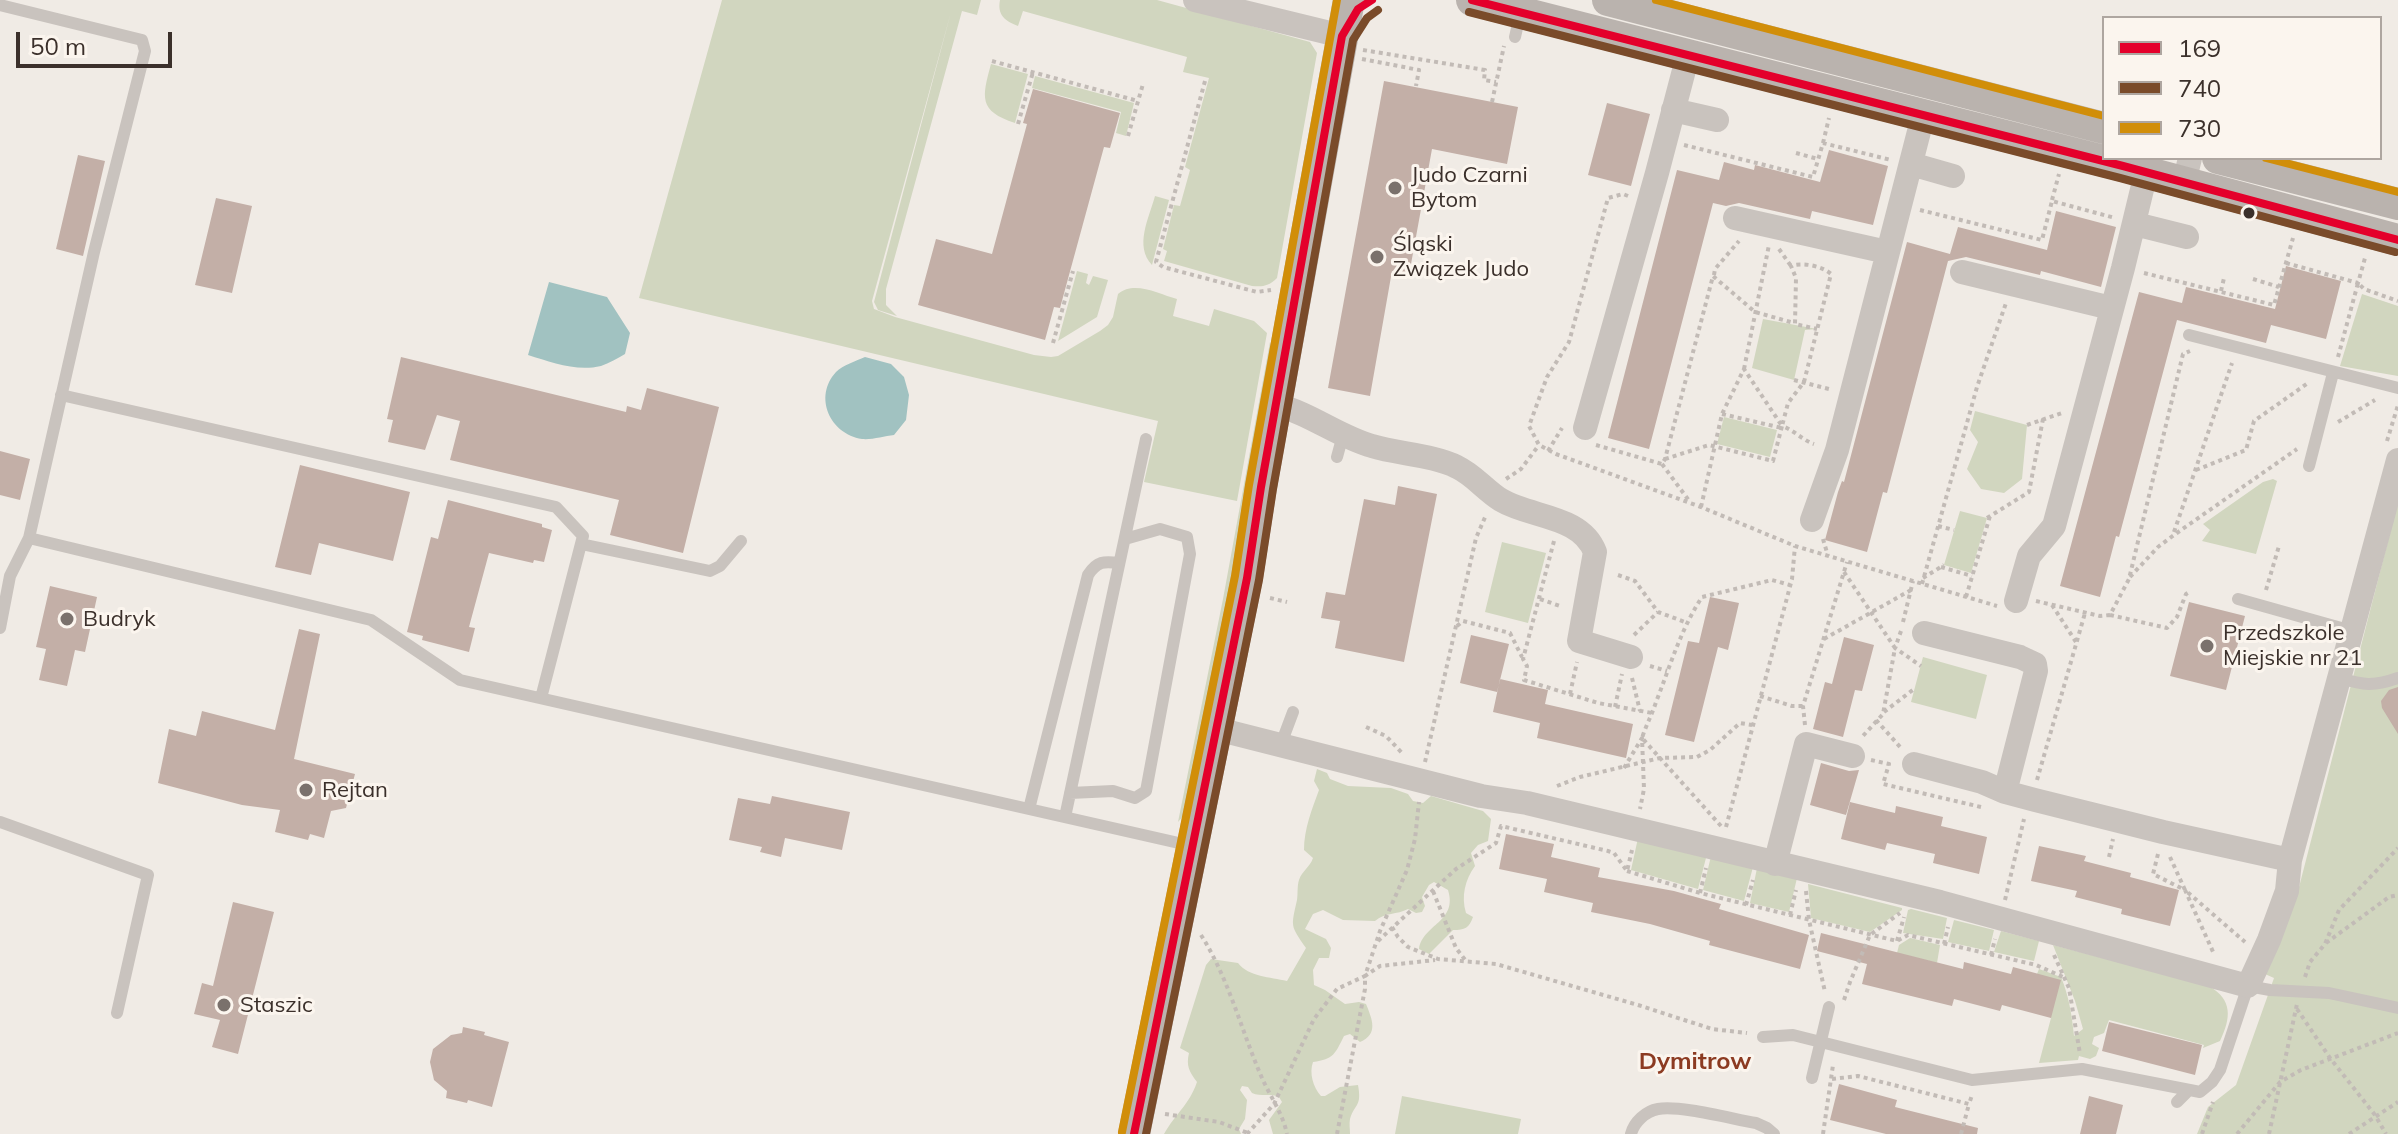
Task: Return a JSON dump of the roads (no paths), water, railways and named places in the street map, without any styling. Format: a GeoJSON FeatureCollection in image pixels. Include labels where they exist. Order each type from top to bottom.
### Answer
{"type":"FeatureCollection","features":[{"type":"Feature","properties":{"kind":"street"},"geometry":{"type":"LineString","coordinates":[[1195,0],[1352,47]]}},
{"type":"Feature","properties":{"kind":"street"},"geometry":{"type":"LineString","coordinates":[[1349,0],[1352,47]]}},
{"type":"Feature","properties":{"kind":"street"},"geometry":{"type":"LineString","coordinates":[[1134,1134],[1247,578],[1276,405],[1286,314],[1352,47],[1358,9],[1372,0]]}},
{"type":"Feature","properties":{"kind":"street"},"geometry":{"type":"LineString","coordinates":[[1472,0],[1518,24],[1688,55],[2146,173],[2187,170],[2398,240]]}},
{"type":"Feature","properties":{"kind":"street"},"geometry":{"type":"LineString","coordinates":[[1608,0],[2102,127]]}},
{"type":"Feature","properties":{"kind":"street"},"geometry":{"type":"LineString","coordinates":[[1747,71],[1755,40]]}},
{"type":"Feature","properties":{"kind":"street"},"geometry":{"type":"LineString","coordinates":[[1579,433],[1688,55]]}},
{"type":"Feature","properties":{"kind":"street"},"geometry":{"type":"LineString","coordinates":[[1673,110],[1717,120]]}},
{"type":"Feature","properties":{"kind":"street"},"geometry":{"type":"LineString","coordinates":[[1812,520],[1837,450],[1901,205],[1904,163],[1923,116]]}},
{"type":"Feature","properties":{"kind":"street"},"geometry":{"type":"LineString","coordinates":[[2226,160],[2398,204]]}},
{"type":"Feature","properties":{"kind":"street"},"geometry":{"type":"LineString","coordinates":[[1904,163],[1953,176]]}},
{"type":"Feature","properties":{"kind":"street"},"geometry":{"type":"LineString","coordinates":[[2016,601],[2029,556],[2054,526],[2123,268],[2128,222],[2146,173]]}},
{"type":"Feature","properties":{"kind":"street"},"geometry":{"type":"LineString","coordinates":[[2128,222],[2187,237]]}},
{"type":"Feature","properties":{"kind":"street"},"geometry":{"type":"LineString","coordinates":[[1738,229],[1887,252]]}},
{"type":"Feature","properties":{"kind":"street"},"geometry":{"type":"LineString","coordinates":[[1962,272],[2111,308]]}},
{"type":"Feature","properties":{"kind":"street"},"geometry":{"type":"LineString","coordinates":[[1276,405],[1288,408],[1340,446],[1371,446],[1454,465],[1518,508],[1583,533],[1595,552],[1579,641],[1632,662]]}},
{"type":"Feature","properties":{"kind":"street"},"geometry":{"type":"LineString","coordinates":[[1217,729],[1423,774],[1481,796],[1527,803],[1940,902],[2248,986],[2287,891],[2290,860],[2398,460]]}},
{"type":"Feature","properties":{"kind":"street"},"geometry":{"type":"LineString","coordinates":[[1924,633],[2020,657],[2035,664],[2036,671],[2005,792]]}},
{"type":"Feature","properties":{"kind":"street"},"geometry":{"type":"LineString","coordinates":[[1775,864],[1806,744],[1853,756]]}},
{"type":"Feature","properties":{"kind":"street"},"geometry":{"type":"LineString","coordinates":[[1914,764],[2163,836],[2290,860]]}},
{"type":"Feature","properties":{"kind":"lane"},"geometry":{"type":"LineString","coordinates":[[0,5],[142,40],[145,51],[94,252],[29,538],[10,576],[0,628]]}},
{"type":"Feature","properties":{"kind":"lane"},"geometry":{"type":"LineString","coordinates":[[2189,335],[2398,388]]}},
{"type":"Feature","properties":{"kind":"lane"},"geometry":{"type":"LineString","coordinates":[[2309,466],[2329,372]]}},
{"type":"Feature","properties":{"kind":"lane"},"geometry":{"type":"LineString","coordinates":[[61,395],[556,507],[583,536],[541,698]]}},
{"type":"Feature","properties":{"kind":"lane"},"geometry":{"type":"LineString","coordinates":[[1065,817],[1146,439]]}},
{"type":"Feature","properties":{"kind":"lane"},"geometry":{"type":"LineString","coordinates":[[1070,793],[1113,791],[1135,798],[1146,791],[1190,554],[1187,537],[1160,529],[1125,539]]}},
{"type":"Feature","properties":{"kind":"lane"},"geometry":{"type":"LineString","coordinates":[[29,538],[371,620],[460,680],[1192,846]]}},
{"type":"Feature","properties":{"kind":"lane"},"geometry":{"type":"LineString","coordinates":[[581,544],[710,571],[720,566],[741,541]]}},
{"type":"Feature","properties":{"kind":"lane"},"geometry":{"type":"LineString","coordinates":[[1029,809],[1088,575],[1095,565],[1104,561],[1119,563]]}},
{"type":"Feature","properties":{"kind":"lane"},"geometry":{"type":"LineString","coordinates":[[2238,599],[2352,631]]}},
{"type":"Feature","properties":{"kind":"lane"},"geometry":{"type":"LineString","coordinates":[[2339,678],[2377,686],[2398,678]]}},
{"type":"Feature","properties":{"kind":"lane"},"geometry":{"type":"LineString","coordinates":[[1281,744],[1293,712]]}},
{"type":"Feature","properties":{"kind":"lane"},"geometry":{"type":"LineString","coordinates":[[0,822],[148,875],[117,1013]]}},
{"type":"Feature","properties":{"kind":"lane"},"geometry":{"type":"LineString","coordinates":[[1763,1037],[1793,1035],[1972,1080],[2082,1069],[2200,1092],[2220,1070],[2248,986],[2329,993],[2398,1008]]}},
{"type":"Feature","properties":{"kind":"lane"},"geometry":{"type":"LineString","coordinates":[[1812,1078],[1827,1002]]}},
{"type":"Feature","properties":{"kind":"lane"},"geometry":{"type":"LineString","coordinates":[[2177,1102],[2189,1090]]}},
{"type":"Feature","properties":{"kind":"lane"},"geometry":{"type":"LineString","coordinates":[[1631,1134],[1633,1127],[1647,1112],[1658,1109],[1756,1123],[1774,1134]]}},
{"type":"Feature","properties":{"kind":"water"},"geometry":{"type":"Polygon","coordinates":[[[549,282],[607,297],[630,333],[625,354],[592,368],[564,365],[528,355],[549,282]]]}},
{"type":"Feature","properties":{"kind":"water"},"geometry":{"type":"Polygon","coordinates":[[[865,357],[891,364],[904,377],[909,395],[906,420],[894,435],[866,439],[851,436],[841,430],[828,413],[826,392],[829,382],[836,372],[865,357]]]}},
{"type":"Feature","properties":{"kind":"place","name":"Judo Czarni Bytom"},"geometry":{"type":"Point","coordinates":[1395,188]}},
{"type":"Feature","properties":{"kind":"place","name":"Śląski Związek Judo"},"geometry":{"type":"Point","coordinates":[1377,257]}},
{"type":"Feature","properties":{"kind":"place","name":"Budryk"},"geometry":{"type":"Point","coordinates":[67,619]}},
{"type":"Feature","properties":{"kind":"place","name":"Przedszkole Miejskie nr 21"},"geometry":{"type":"Point","coordinates":[2207,646]}},
{"type":"Feature","properties":{"kind":"place","name":"Rejtan"},"geometry":{"type":"Point","coordinates":[306,790]}},
{"type":"Feature","properties":{"kind":"place","name":"Staszic"},"geometry":{"type":"Point","coordinates":[224,1005]}},
{"type":"Feature","properties":{"kind":"district","name":"Dymitrow"},"geometry":{"type":"Point","coordinates":[1695,1062]}}]}
